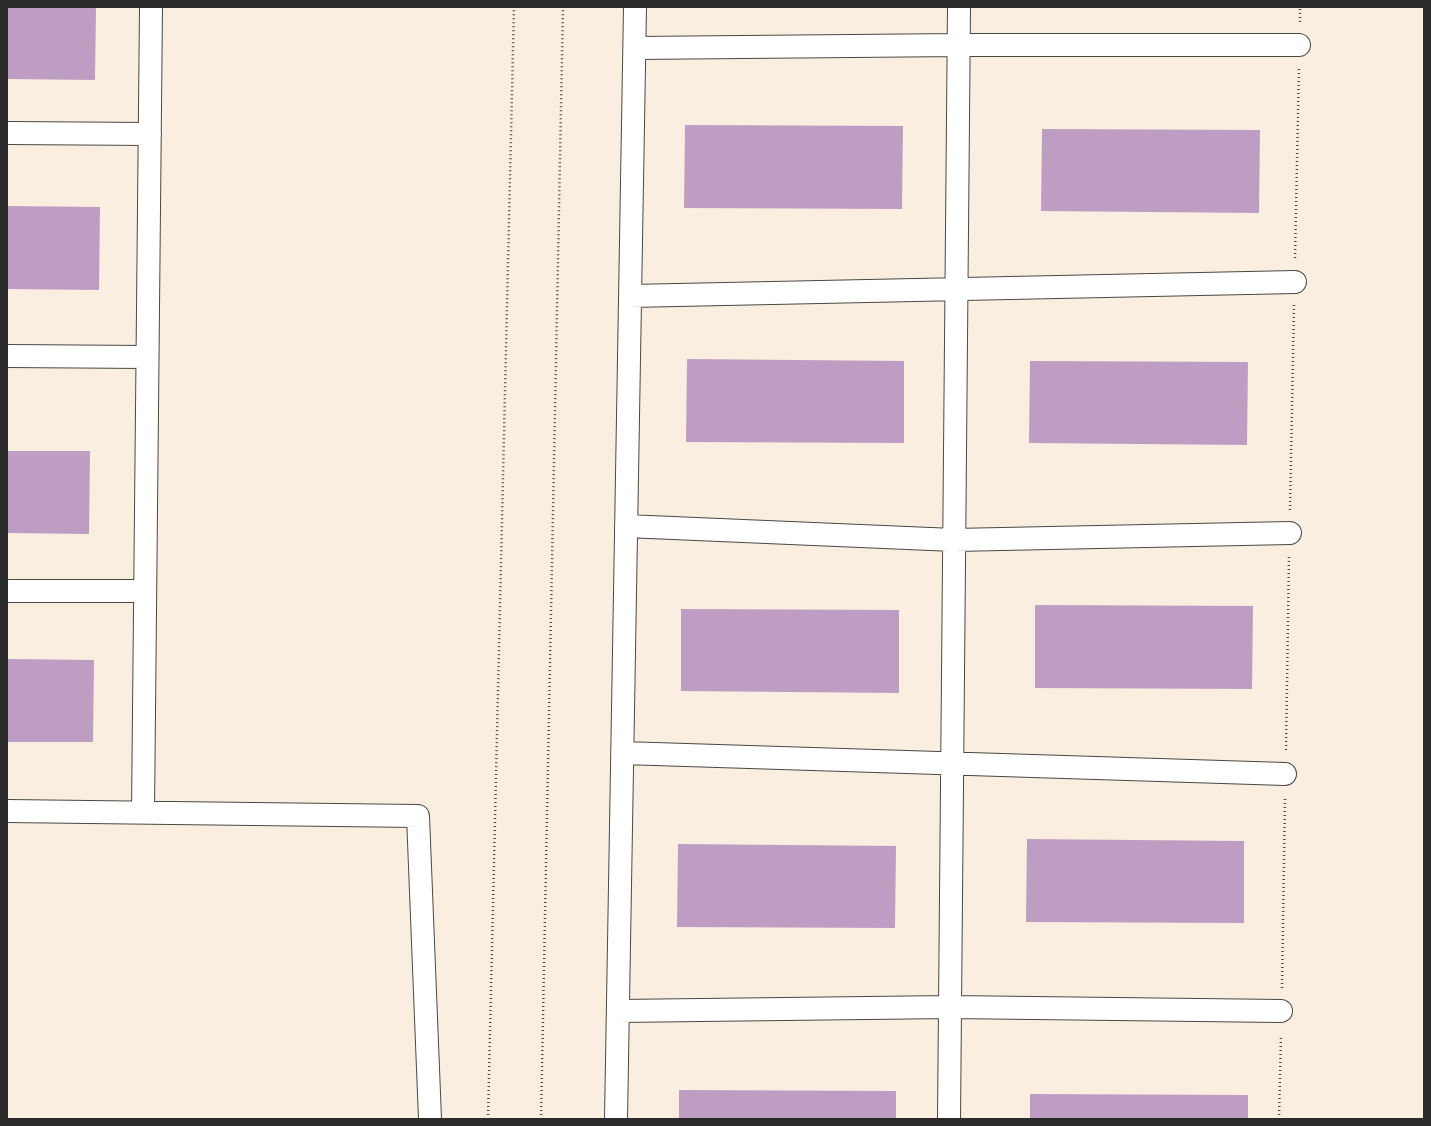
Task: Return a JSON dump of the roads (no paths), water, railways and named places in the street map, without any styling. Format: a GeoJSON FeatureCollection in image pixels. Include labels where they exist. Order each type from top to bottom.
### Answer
{"type":"FeatureCollection","features":[{"type":"Feature","properties":{"kind":"lane"},"geometry":{"type":"LineString","coordinates":[[143,812],[151,7]]}},
{"type":"Feature","properties":{"kind":"lane"},"geometry":{"type":"LineString","coordinates":[[616,1119],[635,7]]}},
{"type":"Feature","properties":{"kind":"lane"},"geometry":{"type":"LineString","coordinates":[[950,1119],[959,7]]}},
{"type":"Feature","properties":{"kind":"lane"},"geometry":{"type":"LineString","coordinates":[[634,48],[959,45],[1299,45]]}},
{"type":"Feature","properties":{"kind":"lane"},"geometry":{"type":"LineString","coordinates":[[7,133],[150,134]]}},
{"type":"Feature","properties":{"kind":"lane"},"geometry":{"type":"LineString","coordinates":[[630,296],[1295,282]]}},
{"type":"Feature","properties":{"kind":"lane"},"geometry":{"type":"LineString","coordinates":[[7,356],[147,357]]}},
{"type":"Feature","properties":{"kind":"lane"},"geometry":{"type":"LineString","coordinates":[[626,526],[954,540],[1290,533]]}},
{"type":"Feature","properties":{"kind":"lane"},"geometry":{"type":"LineString","coordinates":[[7,591],[145,591]]}},
{"type":"Feature","properties":{"kind":"lane"},"geometry":{"type":"LineString","coordinates":[[622,753],[1285,774]]}},
{"type":"Feature","properties":{"kind":"lane"},"geometry":{"type":"LineString","coordinates":[[7,811],[418,816],[430,1119]]}},
{"type":"Feature","properties":{"kind":"lane"},"geometry":{"type":"LineString","coordinates":[[618,1011],[950,1007],[1281,1011]]}}]}
